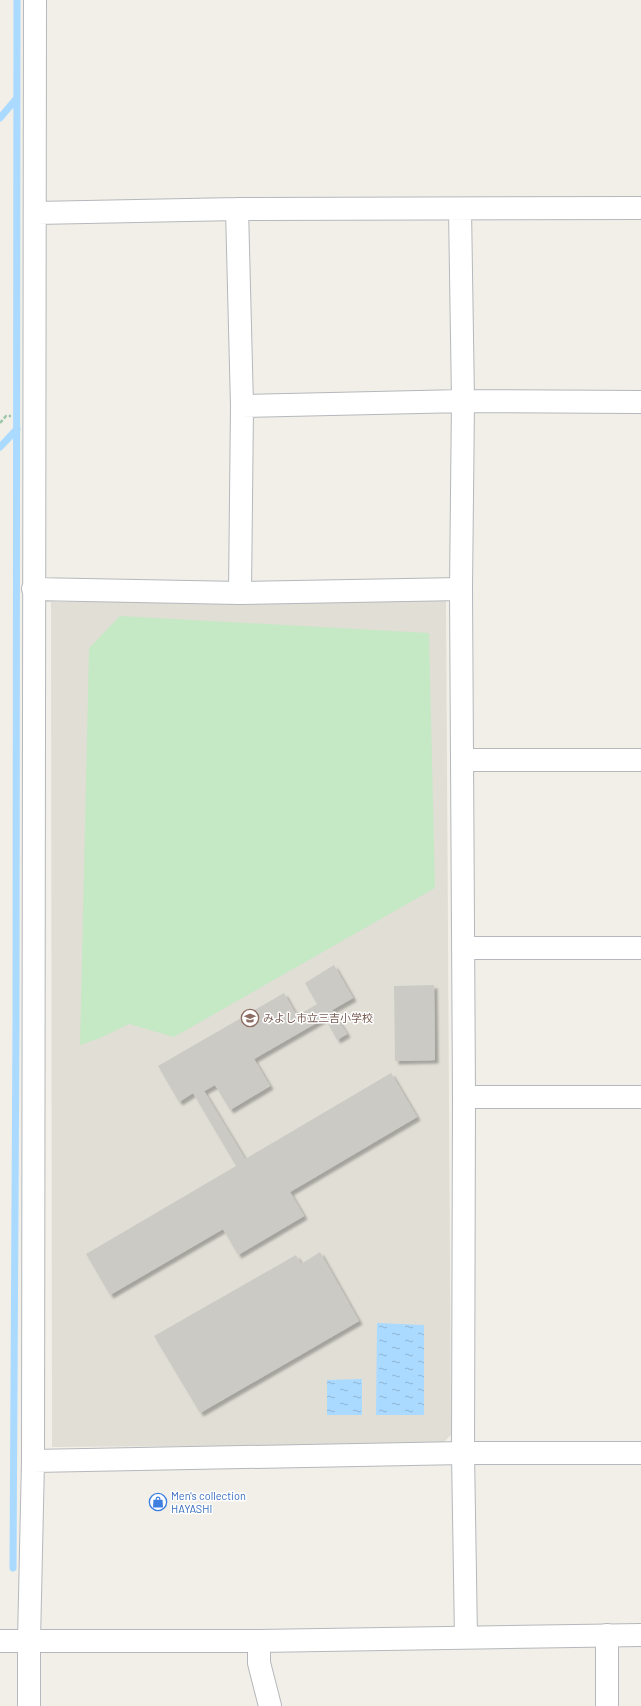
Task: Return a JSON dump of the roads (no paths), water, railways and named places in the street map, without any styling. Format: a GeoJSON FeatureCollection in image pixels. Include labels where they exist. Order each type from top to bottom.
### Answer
{"type":"FeatureCollection","features":[{"type":"Feature","properties":{"kind":"street"},"geometry":{"type":"LineString","coordinates":[[29,1706],[33,1461],[33,589],[36,213],[35,0]]}},
{"type":"Feature","properties":{"kind":"street"},"geometry":{"type":"LineString","coordinates":[[36,213],[236,209],[641,208]]}},
{"type":"Feature","properties":{"kind":"street"},"geometry":{"type":"LineString","coordinates":[[236,209],[242,406],[240,593]]}},
{"type":"Feature","properties":{"kind":"street"},"geometry":{"type":"LineString","coordinates":[[460,209],[463,401],[461,590],[464,1097],[463,1453],[466,1637]]}},
{"type":"Feature","properties":{"kind":"street"},"geometry":{"type":"LineString","coordinates":[[242,406],[463,401],[641,402]]}},
{"type":"Feature","properties":{"kind":"street"},"geometry":{"type":"LineString","coordinates":[[33,589],[240,593],[461,590]]}},
{"type":"Feature","properties":{"kind":"street"},"geometry":{"type":"LineString","coordinates":[[463,760],[641,760]]}},
{"type":"Feature","properties":{"kind":"street"},"geometry":{"type":"LineString","coordinates":[[463,948],[641,948]]}},
{"type":"Feature","properties":{"kind":"street"},"geometry":{"type":"LineString","coordinates":[[464,1097],[641,1097]]}},
{"type":"Feature","properties":{"kind":"street"},"geometry":{"type":"LineString","coordinates":[[33,1461],[463,1453],[641,1453]]}},
{"type":"Feature","properties":{"kind":"street"},"geometry":{"type":"LineString","coordinates":[[607,1635],[607,1706]]}},
{"type":"Feature","properties":{"kind":"street"},"geometry":{"type":"LineString","coordinates":[[0,1641],[259,1641],[641,1635]]}},
{"type":"Feature","properties":{"kind":"street"},"geometry":{"type":"LineString","coordinates":[[259,1641],[259,1663],[270,1706]]}},
{"type":"Feature","properties":{"kind":"water"},"geometry":{"type":"Polygon","coordinates":[[[377,1323],[424,1325],[424,1415],[376,1415],[377,1323]]]}},
{"type":"Feature","properties":{"kind":"water"},"geometry":{"type":"Polygon","coordinates":[[[362,1379],[362,1415],[327,1415],[327,1380],[362,1379]]]}},
{"type":"Feature","properties":{"kind":"waterway"},"geometry":{"type":"LineString","coordinates":[[13,1568],[16,1024],[17,0]]}},
{"type":"Feature","properties":{"kind":"waterway"},"geometry":{"type":"LineString","coordinates":[[0,118],[16,99]]}},
{"type":"Feature","properties":{"kind":"waterway"},"geometry":{"type":"LineString","coordinates":[[0,447],[17,429]]}},
{"type":"Feature","properties":{"kind":"place","name":"みよし市立三吉小学校"},"geometry":{"type":"Point","coordinates":[250,1018]}},
{"type":"Feature","properties":{"kind":"place","name":"Men's collection HAYASHI"},"geometry":{"type":"Point","coordinates":[158,1502]}}]}
